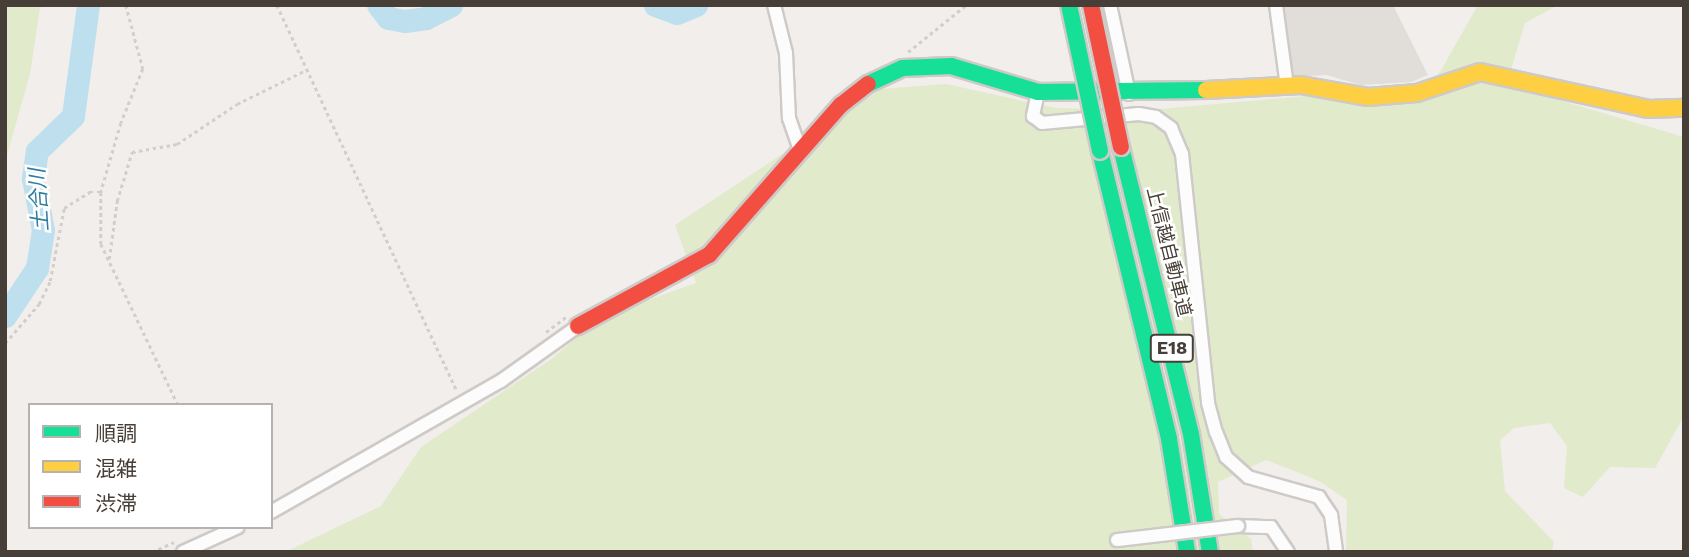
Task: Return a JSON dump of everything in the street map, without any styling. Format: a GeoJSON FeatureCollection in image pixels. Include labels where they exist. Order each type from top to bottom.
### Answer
{"type":"FeatureCollection","features":[{"type":"Feature","properties":{"kind":"main road","name":"E18"},"geometry":{"type":"LineString","coordinates":[[1069,5],[1100,151],[1169,439],[1187,552]]}},
{"type":"Feature","properties":{"kind":"main road","name":"上信越自動車道"},"geometry":{"type":"LineString","coordinates":[[1091,5],[1121,147],[1191,435],[1210,552]]}},
{"type":"Feature","properties":{"kind":"main road"},"geometry":{"type":"LineString","coordinates":[[575,320],[688,270],[709,255],[800,150],[867,85],[903,68],[951,66],[1038,92],[1129,94],[1326,86],[1368,97],[1391,97],[1480,72],[1648,109],[1684,108]]}},
{"type":"Feature","properties":{"kind":"street"},"geometry":{"type":"LineString","coordinates":[[774,5],[786,53],[789,118],[800,150]]}},
{"type":"Feature","properties":{"kind":"street"},"geometry":{"type":"LineString","coordinates":[[1110,5],[1129,94]]}},
{"type":"Feature","properties":{"kind":"street"},"geometry":{"type":"LineString","coordinates":[[1276,5],[1287,86]]}},
{"type":"Feature","properties":{"kind":"street"},"geometry":{"type":"LineString","coordinates":[[1038,92],[1033,116],[1042,123],[1139,114],[1156,117],[1171,128],[1182,154],[1208,403],[1216,432],[1226,457],[1248,477],[1319,497],[1331,515],[1336,552]]}},
{"type":"Feature","properties":{"kind":"street"},"geometry":{"type":"LineString","coordinates":[[273,511],[501,381],[575,320]]}},
{"type":"Feature","properties":{"kind":"street"},"geometry":{"type":"LineString","coordinates":[[1118,540],[1238,526],[1271,527],[1288,552]]}},
{"type":"Feature","properties":{"kind":"street"},"geometry":{"type":"LineString","coordinates":[[183,552],[234,529]]}},
{"type":"Feature","properties":{"kind":"path"},"geometry":{"type":"LineString","coordinates":[[126,5],[143,69],[121,123],[101,192],[101,244],[177,403]]}},
{"type":"Feature","properties":{"kind":"path"},"geometry":{"type":"LineString","coordinates":[[277,5],[457,391]]}},
{"type":"Feature","properties":{"kind":"path"},"geometry":{"type":"LineString","coordinates":[[903,68],[909,51],[965,5]]}},
{"type":"Feature","properties":{"kind":"path"},"geometry":{"type":"LineString","coordinates":[[109,259],[117,201],[132,152],[177,144],[237,104],[306,70]]}},
{"type":"Feature","properties":{"kind":"path"},"geometry":{"type":"LineString","coordinates":[[5,343],[39,304],[50,281],[64,208],[90,192],[101,192]]}},
{"type":"Feature","properties":{"kind":"path"},"geometry":{"type":"LineString","coordinates":[[541,335],[575,320]]}},
{"type":"Feature","properties":{"kind":"path"},"geometry":{"type":"LineString","coordinates":[[446,398],[468,385]]}},
{"type":"Feature","properties":{"kind":"shaded area"},"geometry":{"type":"Polygon","coordinates":[[[1281,5],[1393,5],[1428,75],[1411,82],[1361,85],[1326,75],[1292,77],[1281,5]]]}},
{"type":"Feature","properties":{"kind":"green space"},"geometry":{"type":"Polygon","coordinates":[[[5,5],[46,5],[40,8],[30,74],[5,162],[5,5]]]}},
{"type":"Feature","properties":{"kind":"green space"},"geometry":{"type":"Polygon","coordinates":[[[1478,5],[1558,5],[1525,23],[1512,66],[1515,87],[1684,137],[1684,416],[1655,468],[1610,467],[1583,497],[1564,488],[1567,446],[1550,423],[1514,428],[1500,440],[1505,491],[1554,542],[1552,552],[1346,552],[1347,500],[1319,481],[1266,460],[1218,482],[1219,514],[1251,539],[1253,552],[285,552],[381,506],[421,447],[550,360],[603,316],[696,283],[675,225],[881,89],[946,84],[1055,108],[1148,110],[1317,95],[1414,101],[1440,72],[1478,5]]]}},
{"type":"Feature","properties":{"kind":"waterway","name":"土合川"},"geometry":{"type":"LineString","coordinates":[[5,316],[37,268],[43,230],[33,178],[37,151],[73,116],[88,5]]}},
{"type":"Feature","properties":{"kind":"waterway","name":"土合川"},"geometry":{"type":"LineString","coordinates":[[378,5],[388,18],[405,21],[426,18],[451,5]]}},
{"type":"Feature","properties":{"kind":"waterway","name":"土合川"},"geometry":{"type":"LineString","coordinates":[[655,5],[677,13],[696,5]]}},
{"type":"Feature","properties":{"kind":"traffic: fast"},"geometry":{"type":"LineString","coordinates":[[1069,5],[1100,151]]}},
{"type":"Feature","properties":{"kind":"traffic: fast"},"geometry":{"type":"LineString","coordinates":[[868,84],[903,68],[951,66],[1038,92],[1206,90]]}},
{"type":"Feature","properties":{"kind":"traffic: fast"},"geometry":{"type":"LineString","coordinates":[[1121,147],[1191,434],[1210,552]]}},
{"type":"Feature","properties":{"kind":"traffic: fast"},"geometry":{"type":"LineString","coordinates":[[1100,151],[1169,439],[1187,552]]}},
{"type":"Feature","properties":{"kind":"traffic: slow"},"geometry":{"type":"LineString","coordinates":[[1206,90],[1301,85],[1368,97],[1417,93],[1480,72],[1648,109],[1684,108]]}},
{"type":"Feature","properties":{"kind":"traffic: jam"},"geometry":{"type":"LineString","coordinates":[[1091,5],[1121,147]]}},
{"type":"Feature","properties":{"kind":"traffic: jam"},"geometry":{"type":"LineString","coordinates":[[578,326],[709,255],[841,105],[868,84]]}}]}
